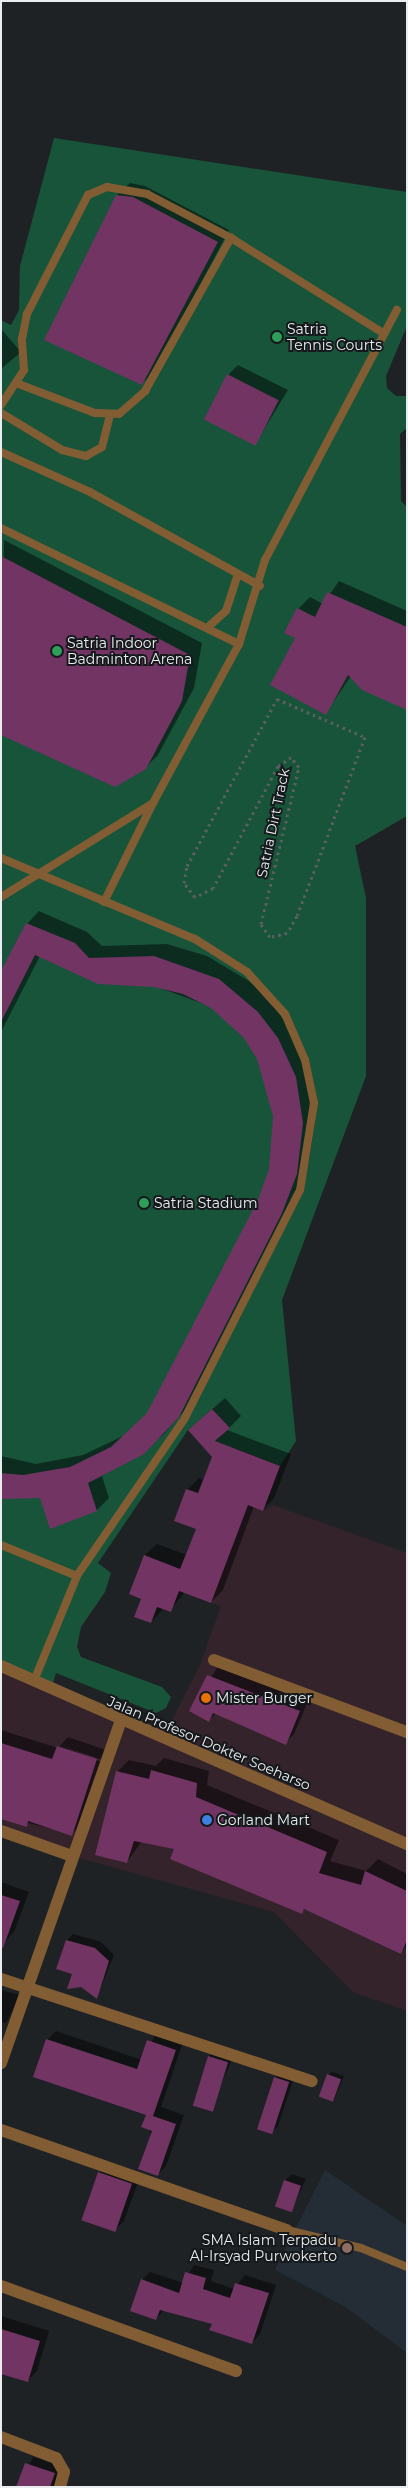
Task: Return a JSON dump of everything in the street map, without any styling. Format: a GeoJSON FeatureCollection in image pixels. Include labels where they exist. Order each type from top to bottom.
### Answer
{"type":"FeatureCollection","features":[{"type":"Feature","properties":{"kind":"street"},"geometry":{"type":"LineString","coordinates":[[214,1660],[407,1732]]}},
{"type":"Feature","properties":{"kind":"street","name":"Jalan Profesor Dokter Soeharso"},"geometry":{"type":"LineString","coordinates":[[1,1666],[121,1722],[406,1841]]}},
{"type":"Feature","properties":{"kind":"street"},"geometry":{"type":"LineString","coordinates":[[1,2063],[25,1986],[121,1722]]}},
{"type":"Feature","properties":{"kind":"street"},"geometry":{"type":"LineString","coordinates":[[1,1831],[72,1856]]}},
{"type":"Feature","properties":{"kind":"street"},"geometry":{"type":"LineString","coordinates":[[1,1979],[312,2081]]}},
{"type":"Feature","properties":{"kind":"street"},"geometry":{"type":"LineString","coordinates":[[1,2130],[287,2230]]}},
{"type":"Feature","properties":{"kind":"street"},"geometry":{"type":"LineString","coordinates":[[1,2286],[236,2370]]}},
{"type":"Feature","properties":{"kind":"street"},"geometry":{"type":"LineString","coordinates":[[1,2437],[56,2458],[64,2472],[60,2487]]}},
{"type":"Feature","properties":{"kind":"lane"},"geometry":{"type":"LineString","coordinates":[[1,405],[16,383],[26,363],[24,321],[88,195],[107,186],[126,187],[231,238],[383,333]]}},
{"type":"Feature","properties":{"kind":"lane"},"geometry":{"type":"LineString","coordinates":[[1,412],[62,450],[86,456],[102,447],[110,416],[146,391],[231,238]]}},
{"type":"Feature","properties":{"kind":"lane"},"geometry":{"type":"LineString","coordinates":[[104,902],[153,803],[239,644],[260,586],[266,560],[383,333],[397,310]]}},
{"type":"Feature","properties":{"kind":"lane"},"geometry":{"type":"LineString","coordinates":[[16,383],[110,416]]}},
{"type":"Feature","properties":{"kind":"lane"},"geometry":{"type":"LineString","coordinates":[[1,452],[90,492],[260,586]]}},
{"type":"Feature","properties":{"kind":"lane"},"geometry":{"type":"LineString","coordinates":[[1,461],[9,457]]}},
{"type":"Feature","properties":{"kind":"lane"},"geometry":{"type":"LineString","coordinates":[[1,528],[239,644]]}},
{"type":"Feature","properties":{"kind":"lane"},"geometry":{"type":"LineString","coordinates":[[207,628],[226,611],[238,575]]}},
{"type":"Feature","properties":{"kind":"lane"},"geometry":{"type":"LineString","coordinates":[[1,897],[153,803]]}},
{"type":"Feature","properties":{"kind":"lane"},"geometry":{"type":"LineString","coordinates":[[1,858],[36,875],[195,939],[247,972],[285,1014],[305,1060],[314,1103],[310,1146],[296,1199],[185,1418],[77,1576],[34,1681]]}},
{"type":"Feature","properties":{"kind":"lane"},"geometry":{"type":"LineString","coordinates":[[1,1545],[77,1576]]}},
{"type":"Feature","properties":{"kind":"lane"},"geometry":{"type":"LineString","coordinates":[[287,2230],[361,2248],[407,2267]]}},
{"type":"Feature","properties":{"kind":"path","name":"Satria Dirt Track"},"geometry":{"type":"LineString","coordinates":[[277,699],[364,738],[297,916],[287,933],[270,937],[261,924],[299,767],[291,757],[278,766],[213,888],[195,896],[184,884],[186,866],[277,699]]}},
{"type":"Feature","properties":{"kind":"shaded area"},"geometry":{"type":"Polygon","coordinates":[[[248,1505],[263,1511],[273,1505],[407,1553],[407,2011],[353,1992],[274,1912],[72,1856],[1,1828],[1,1662],[164,1736],[200,1665],[221,1606],[211,1603],[248,1505]]]}},
{"type":"Feature","properties":{"kind":"shaded area","name":"SMA Islam Terpadu Al-Irsyad Purwokerto"},"geometry":{"type":"Polygon","coordinates":[[[325,2170],[407,2226],[407,2353],[344,2306],[275,2270],[325,2170]]]}},
{"type":"Feature","properties":{"kind":"green space"},"geometry":{"type":"Polygon","coordinates":[[[54,138],[407,192],[407,326],[386,376],[387,388],[396,396],[407,396],[407,428],[400,434],[401,501],[407,507],[407,816],[355,846],[366,898],[366,1076],[282,1300],[296,1441],[280,1466],[234,1448],[206,1450],[230,1428],[212,1409],[188,1430],[98,1563],[111,1573],[105,1592],[81,1627],[77,1647],[81,1657],[162,1687],[171,1697],[166,1708],[156,1713],[56,1673],[52,1686],[1,1662],[1,320],[11,325],[19,310],[20,266],[54,138]]]}},
{"type":"Feature","properties":{"kind":"building"},"geometry":{"type":"Polygon","coordinates":[[[116,195],[133,197],[218,242],[142,385],[44,340],[116,195]]]}},
{"type":"Feature","properties":{"kind":"building"},"geometry":{"type":"Polygon","coordinates":[[[227,374],[279,400],[256,446],[204,419],[227,374]]]}},
{"type":"Feature","properties":{"kind":"building"},"geometry":{"type":"Polygon","coordinates":[[[1,556],[190,655],[182,701],[146,769],[115,787],[1,735],[1,556]]]}},
{"type":"Feature","properties":{"kind":"building"},"geometry":{"type":"Polygon","coordinates":[[[327,592],[407,627],[407,710],[362,690],[348,675],[326,715],[270,685],[295,638],[284,633],[297,608],[315,617],[327,592]]]}},
{"type":"Feature","properties":{"kind":"building"},"geometry":{"type":"Polygon","coordinates":[[[26,923],[75,943],[89,958],[154,956],[219,979],[258,1012],[278,1038],[296,1077],[303,1123],[297,1174],[282,1213],[179,1417],[144,1454],[88,1483],[97,1511],[50,1529],[40,1498],[1,1499],[1,1473],[23,1475],[70,1467],[111,1447],[147,1413],[258,1200],[269,1169],[273,1116],[257,1059],[244,1038],[211,1008],[183,994],[154,987],[98,984],[35,955],[1,1022],[1,971],[26,923]]]}},
{"type":"Feature","properties":{"kind":"building"},"geometry":{"type":"Polygon","coordinates":[[[212,1409],[230,1428],[215,1441],[280,1466],[263,1511],[248,1505],[211,1603],[179,1591],[171,1612],[157,1607],[151,1623],[134,1617],[141,1599],[129,1594],[144,1555],[180,1569],[196,1529],[174,1521],[186,1489],[198,1493],[212,1457],[188,1430],[212,1409]]]}},
{"type":"Feature","properties":{"kind":"building"},"geometry":{"type":"Polygon","coordinates":[[[207,1675],[300,1711],[286,1745],[213,1713],[209,1722],[189,1711],[207,1675]]]}},
{"type":"Feature","properties":{"kind":"building"},"geometry":{"type":"Polygon","coordinates":[[[1,1743],[52,1759],[57,1746],[97,1759],[72,1836],[28,1821],[27,1827],[1,1819],[1,1743]]]}},
{"type":"Feature","properties":{"kind":"building"},"geometry":{"type":"Polygon","coordinates":[[[151,1770],[197,1783],[196,1797],[327,1852],[319,1873],[361,1885],[365,1871],[407,1891],[407,1940],[401,1954],[304,1909],[302,1914],[170,1859],[174,1849],[134,1841],[127,1863],[95,1855],[116,1771],[149,1779],[151,1770]]]}},
{"type":"Feature","properties":{"kind":"building"},"geometry":{"type":"Polygon","coordinates":[[[1,1895],[20,1901],[3,1948],[1,1947],[1,1895]]]}},
{"type":"Feature","properties":{"kind":"building"},"geometry":{"type":"Polygon","coordinates":[[[66,1940],[95,1948],[109,1961],[97,1999],[81,1987],[67,1989],[72,1974],[56,1969],[66,1940]]]}},
{"type":"Feature","properties":{"kind":"building"},"geometry":{"type":"Polygon","coordinates":[[[46,2039],[137,2069],[147,2040],[176,2050],[153,2116],[176,2124],[158,2176],[138,2169],[152,2131],[141,2127],[146,2115],[33,2077],[46,2039]]]}},
{"type":"Feature","properties":{"kind":"building"},"geometry":{"type":"Polygon","coordinates":[[[208,2056],[228,2062],[213,2112],[193,2106],[208,2056]]]}},
{"type":"Feature","properties":{"kind":"building"},"geometry":{"type":"Polygon","coordinates":[[[327,2074],[341,2079],[333,2102],[319,2097],[327,2074]]]}},
{"type":"Feature","properties":{"kind":"building"},"geometry":{"type":"Polygon","coordinates":[[[274,2077],[289,2082],[272,2134],[257,2129],[274,2077]]]}},
{"type":"Feature","properties":{"kind":"building"},"geometry":{"type":"Polygon","coordinates":[[[98,2172],[132,2184],[115,2232],[81,2220],[98,2172]]]}},
{"type":"Feature","properties":{"kind":"building"},"geometry":{"type":"Polygon","coordinates":[[[284,2180],[301,2186],[292,2212],[275,2206],[284,2180]]]}},
{"type":"Feature","properties":{"kind":"building"},"geometry":{"type":"Polygon","coordinates":[[[185,2272],[206,2278],[203,2289],[230,2298],[235,2283],[269,2293],[252,2344],[209,2330],[212,2324],[160,2310],[156,2320],[130,2311],[141,2279],[179,2293],[185,2272]]]}},
{"type":"Feature","properties":{"kind":"building"},"geometry":{"type":"Polygon","coordinates":[[[1,2329],[40,2341],[28,2382],[1,2374],[1,2329]]]}},
{"type":"Feature","properties":{"kind":"building"},"geometry":{"type":"Polygon","coordinates":[[[25,2463],[55,2473],[50,2487],[16,2487],[25,2463]]]}},
{"type":"Feature","properties":{"kind":"place","name":"Satria Tennis Courts"},"geometry":{"type":"Point","coordinates":[277,337]}},
{"type":"Feature","properties":{"kind":"place","name":"Satria Indoor Badminton Arena"},"geometry":{"type":"Point","coordinates":[57,651]}},
{"type":"Feature","properties":{"kind":"place","name":"Satria Stadium"},"geometry":{"type":"Point","coordinates":[144,1203]}},
{"type":"Feature","properties":{"kind":"place","name":"Mister Burger"},"geometry":{"type":"Point","coordinates":[206,1698]}},
{"type":"Feature","properties":{"kind":"place","name":"Gorland Mart"},"geometry":{"type":"Point","coordinates":[207,1820]}},
{"type":"Feature","properties":{"kind":"place","name":"SMA Islam Terpadu Al-Irsyad Purwokerto"},"geometry":{"type":"Point","coordinates":[347,2248]}}]}
